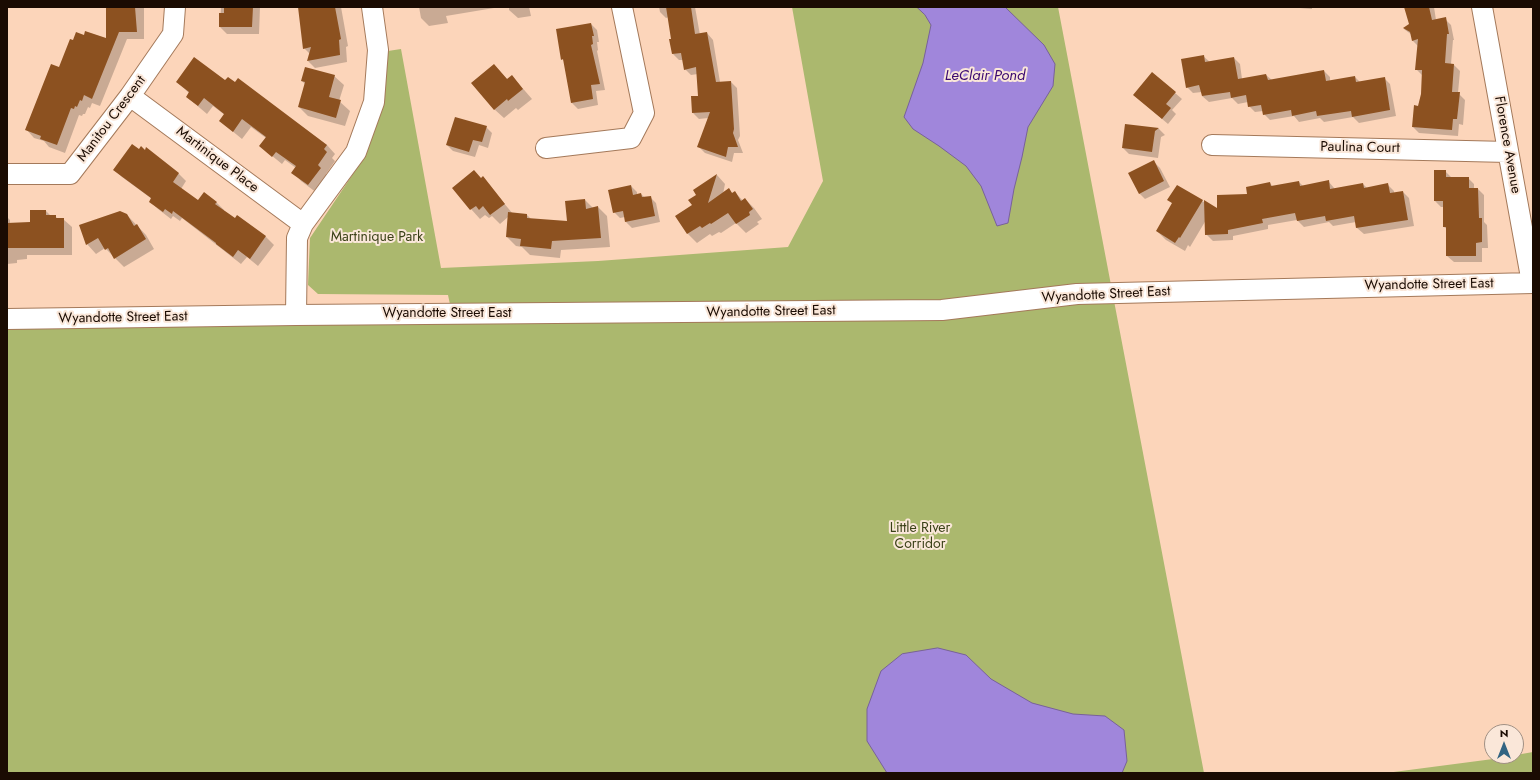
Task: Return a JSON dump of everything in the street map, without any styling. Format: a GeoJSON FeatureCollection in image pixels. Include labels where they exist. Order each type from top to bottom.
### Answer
{"type":"FeatureCollection","features":[{"type":"Feature","properties":{"kind":"street","name":"Manitou Crescent"},"geometry":{"type":"LineString","coordinates":[[7,174],[70,174],[130,96],[173,34],[175,7]]}},
{"type":"Feature","properties":{"kind":"street"},"geometry":{"type":"LineString","coordinates":[[296,315],[297,238],[303,224],[356,152],[374,102],[378,50],[372,7]]}},
{"type":"Feature","properties":{"kind":"street"},"geometry":{"type":"LineString","coordinates":[[546,148],[631,138],[644,113],[622,7]]}},
{"type":"Feature","properties":{"kind":"street","name":"Florence Avenue"},"geometry":{"type":"LineString","coordinates":[[1482,7],[1532,283]]}},
{"type":"Feature","properties":{"kind":"street","name":"Martinique Place"},"geometry":{"type":"LineString","coordinates":[[130,96],[303,224]]}},
{"type":"Feature","properties":{"kind":"street","name":"Paulina Court"},"geometry":{"type":"LineString","coordinates":[[1212,145],[1508,152]]}},
{"type":"Feature","properties":{"kind":"street","name":"Wyandotte Street East"},"geometry":{"type":"LineString","coordinates":[[7,320],[296,315],[942,310],[1077,294],[1532,283]]}},
{"type":"Feature","properties":{"kind":"green space","name":"Little River Corridor"},"geometry":{"type":"Polygon","coordinates":[[[792,7],[1058,7],[1204,773],[7,773],[7,319],[452,314],[448,295],[318,294],[308,285],[310,238],[351,177],[368,147],[381,112],[388,51],[401,49],[441,268],[598,261],[788,247],[823,181],[792,7]]]}},
{"type":"Feature","properties":{"kind":"green space"},"geometry":{"type":"Polygon","coordinates":[[[1533,752],[1533,773],[1386,773],[1484,760],[1484,764],[1524,764],[1524,754],[1533,752]]]}},
{"type":"Feature","properties":{"kind":"water","name":"LeClair Pond"},"geometry":{"type":"Polygon","coordinates":[[[917,7],[1005,7],[1044,45],[1055,64],[1053,86],[1028,127],[1008,223],[997,226],[981,186],[966,166],[913,129],[904,117],[923,63],[931,25],[925,15],[917,7]]]}},
{"type":"Feature","properties":{"kind":"water"},"geometry":{"type":"Polygon","coordinates":[[[938,648],[966,655],[991,679],[1032,703],[1073,714],[1105,716],[1124,730],[1127,761],[1122,773],[887,773],[867,741],[867,709],[881,671],[902,654],[938,648]]]}},
{"type":"Feature","properties":{"kind":"building"},"geometry":{"type":"Polygon","coordinates":[[[106,7],[135,7],[137,32],[119,32],[92,99],[84,95],[82,101],[80,100],[77,107],[75,106],[74,109],[71,108],[57,145],[40,139],[41,136],[25,130],[51,64],[59,67],[70,39],[73,40],[76,32],[84,35],[85,31],[106,38],[106,7]]]}},
{"type":"Feature","properties":{"kind":"building"},"geometry":{"type":"Polygon","coordinates":[[[224,7],[253,7],[252,27],[219,27],[219,13],[224,13],[224,7]]]}},
{"type":"Feature","properties":{"kind":"building"},"geometry":{"type":"Polygon","coordinates":[[[298,7],[335,7],[341,39],[339,40],[340,55],[307,61],[311,47],[303,49],[298,7]]]}},
{"type":"Feature","properties":{"kind":"building"},"geometry":{"type":"Polygon","coordinates":[[[666,7],[691,7],[695,34],[707,32],[716,82],[731,81],[733,133],[738,147],[728,147],[726,157],[697,147],[710,112],[692,113],[691,96],[698,96],[696,67],[684,70],[681,53],[672,54],[666,7]]]}},
{"type":"Feature","properties":{"kind":"building"},"geometry":{"type":"Polygon","coordinates":[[[1404,7],[1429,7],[1432,20],[1446,17],[1449,34],[1447,34],[1445,63],[1454,64],[1452,92],[1460,92],[1457,119],[1453,119],[1452,130],[1412,127],[1414,105],[1418,106],[1421,94],[1422,70],[1415,70],[1418,39],[1412,41],[1410,32],[1403,28],[1409,24],[1404,7]]]}},
{"type":"Feature","properties":{"kind":"building"},"geometry":{"type":"Polygon","coordinates":[[[591,23],[594,36],[592,36],[593,44],[591,45],[600,84],[591,85],[593,99],[571,103],[563,59],[561,60],[556,29],[591,23]]]}},
{"type":"Feature","properties":{"kind":"building"},"geometry":{"type":"Polygon","coordinates":[[[1204,55],[1205,62],[1234,57],[1238,79],[1266,74],[1268,80],[1324,70],[1326,81],[1355,76],[1356,82],[1385,77],[1390,110],[1352,117],[1351,111],[1317,116],[1316,111],[1292,116],[1291,110],[1263,115],[1261,105],[1248,107],[1246,95],[1231,98],[1230,92],[1202,96],[1199,85],[1186,88],[1181,59],[1204,55]]]}},
{"type":"Feature","properties":{"kind":"building"},"geometry":{"type":"Polygon","coordinates":[[[194,57],[225,80],[228,77],[235,82],[238,78],[327,145],[324,149],[327,152],[318,165],[321,168],[308,185],[291,173],[296,166],[276,152],[272,157],[259,146],[266,137],[242,119],[233,132],[219,121],[224,114],[204,98],[198,106],[186,97],[189,92],[176,82],[194,57]]]}},
{"type":"Feature","properties":{"kind":"building"},"geometry":{"type":"Polygon","coordinates":[[[494,64],[507,79],[512,75],[523,89],[508,101],[507,99],[494,110],[471,83],[494,64]]]}},
{"type":"Feature","properties":{"kind":"building"},"geometry":{"type":"Polygon","coordinates":[[[305,67],[335,75],[329,97],[341,100],[336,118],[298,107],[305,82],[301,81],[305,67]]]}},
{"type":"Feature","properties":{"kind":"building"},"geometry":{"type":"Polygon","coordinates":[[[1152,72],[1176,92],[1166,104],[1171,108],[1162,119],[1133,95],[1152,72]]]}},
{"type":"Feature","properties":{"kind":"building"},"geometry":{"type":"Polygon","coordinates":[[[455,117],[487,126],[482,142],[473,140],[469,152],[446,145],[455,117]]]}},
{"type":"Feature","properties":{"kind":"building"},"geometry":{"type":"Polygon","coordinates":[[[1125,124],[1159,128],[1155,131],[1152,152],[1122,148],[1125,124]]]}},
{"type":"Feature","properties":{"kind":"building"},"geometry":{"type":"Polygon","coordinates":[[[132,144],[139,149],[141,146],[145,150],[146,147],[179,173],[173,182],[198,200],[204,192],[217,202],[215,204],[235,218],[237,215],[266,236],[250,259],[238,250],[233,257],[173,211],[172,214],[165,209],[163,212],[149,202],[151,198],[113,170],[132,144]]]}},
{"type":"Feature","properties":{"kind":"building"},"geometry":{"type":"Polygon","coordinates":[[[1154,160],[1164,181],[1139,194],[1128,173],[1154,160]]]}},
{"type":"Feature","properties":{"kind":"building"},"geometry":{"type":"Polygon","coordinates":[[[474,170],[481,178],[483,176],[505,204],[490,215],[483,206],[479,210],[476,206],[470,210],[452,188],[474,170]]]}},
{"type":"Feature","properties":{"kind":"building"},"geometry":{"type":"Polygon","coordinates":[[[1434,170],[1446,170],[1446,177],[1469,177],[1469,188],[1478,188],[1479,218],[1482,218],[1482,242],[1476,243],[1476,256],[1446,256],[1446,227],[1443,227],[1443,201],[1434,201],[1434,170]]]}},
{"type":"Feature","properties":{"kind":"building"},"geometry":{"type":"Polygon","coordinates":[[[717,174],[708,203],[729,188],[732,193],[735,191],[741,201],[745,198],[753,209],[749,212],[750,215],[736,224],[728,213],[711,224],[710,223],[702,228],[700,226],[687,234],[675,216],[692,205],[688,200],[696,195],[693,190],[717,174]]]}},
{"type":"Feature","properties":{"kind":"building"},"geometry":{"type":"Polygon","coordinates":[[[1329,180],[1330,189],[1363,183],[1364,188],[1388,183],[1390,193],[1403,191],[1408,220],[1356,228],[1354,216],[1326,221],[1325,216],[1297,221],[1295,213],[1262,219],[1263,223],[1228,230],[1228,234],[1205,235],[1204,200],[1217,208],[1217,195],[1247,194],[1246,187],[1270,182],[1271,186],[1299,181],[1300,186],[1329,180]]]}},
{"type":"Feature","properties":{"kind":"building"},"geometry":{"type":"Polygon","coordinates":[[[631,185],[633,195],[641,193],[642,197],[651,196],[655,216],[625,222],[623,211],[613,213],[608,190],[631,185]]]}},
{"type":"Feature","properties":{"kind":"building"},"geometry":{"type":"Polygon","coordinates":[[[1177,185],[1203,200],[1180,238],[1179,237],[1175,243],[1156,231],[1172,203],[1167,200],[1177,185]]]}},
{"type":"Feature","properties":{"kind":"building"},"geometry":{"type":"Polygon","coordinates":[[[585,199],[586,209],[598,206],[601,238],[552,241],[551,249],[520,246],[521,239],[506,237],[508,212],[527,214],[527,218],[567,221],[565,201],[585,199]]]}},
{"type":"Feature","properties":{"kind":"building"},"geometry":{"type":"Polygon","coordinates":[[[30,210],[46,210],[46,215],[56,215],[56,218],[64,218],[64,248],[7,248],[7,223],[30,222],[30,210]]]}},
{"type":"Feature","properties":{"kind":"building"},"geometry":{"type":"Polygon","coordinates":[[[120,211],[127,214],[134,226],[137,224],[146,239],[114,259],[108,248],[105,250],[98,238],[86,245],[79,225],[120,211]]]}},
{"type":"Feature","properties":{"kind":"park label","name":"Martinique Park"},"geometry":{"type":"Point","coordinates":[377,238]}}]}
